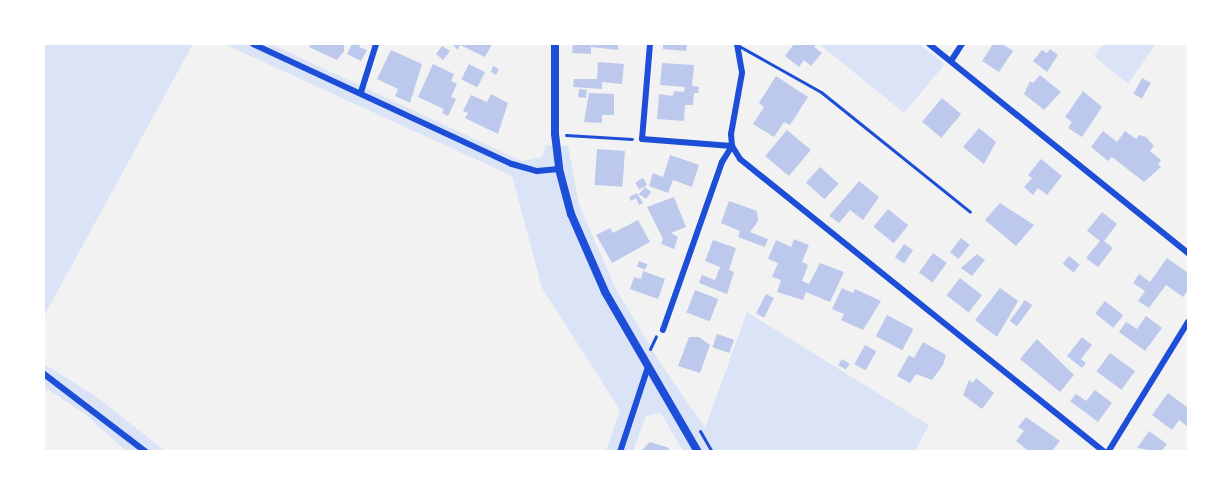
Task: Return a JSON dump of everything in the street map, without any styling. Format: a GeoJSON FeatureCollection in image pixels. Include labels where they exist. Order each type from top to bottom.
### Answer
{"type":"FeatureCollection","features":[{"type":"Feature","properties":{"kind":"street"},"geometry":{"type":"LineString","coordinates":[[254,44],[525,169],[559,169]]}},
{"type":"Feature","properties":{"kind":"street"},"geometry":{"type":"LineString","coordinates":[[362,92],[376,44]]}},
{"type":"Feature","properties":{"kind":"street"},"geometry":{"type":"LineString","coordinates":[[555,44],[555,134],[559,169],[571,214],[604,292],[698,452]]}},
{"type":"Feature","properties":{"kind":"street"},"geometry":{"type":"LineString","coordinates":[[650,44],[642,139],[732,146]]}},
{"type":"Feature","properties":{"kind":"street"},"geometry":{"type":"LineString","coordinates":[[663,330],[722,162],[732,146],[742,73],[737,44]]}},
{"type":"Feature","properties":{"kind":"street"},"geometry":{"type":"LineString","coordinates":[[930,44],[1188,253]]}},
{"type":"Feature","properties":{"kind":"street"},"geometry":{"type":"LineString","coordinates":[[951,61],[962,44]]}},
{"type":"Feature","properties":{"kind":"street"},"geometry":{"type":"LineString","coordinates":[[732,146],[740,159],[1106,452],[1188,322]]}},
{"type":"Feature","properties":{"kind":"street"},"geometry":{"type":"LineString","coordinates":[[620,452],[648,367]]}},
{"type":"Feature","properties":{"kind":"street"},"geometry":{"type":"LineString","coordinates":[[44,374],[146,452]]}},
{"type":"Feature","properties":{"kind":"lane"},"geometry":{"type":"LineString","coordinates":[[737,44],[821,92],[970,212]]}},
{"type":"Feature","properties":{"kind":"path"},"geometry":{"type":"LineString","coordinates":[[564,125],[566,145]]}},
{"type":"Feature","properties":{"kind":"path"},"geometry":{"type":"LineString","coordinates":[[555,134],[642,139]]}},
{"type":"Feature","properties":{"kind":"path"},"geometry":{"type":"LineString","coordinates":[[644,343],[649,353],[655,337],[663,330]]}},
{"type":"Feature","properties":{"kind":"path"},"geometry":{"type":"LineString","coordinates":[[696,428],[712,452]]}},
{"type":"Feature","properties":{"kind":"shaded area"},"geometry":{"type":"Polygon","coordinates":[[[44,44],[193,44],[44,316],[44,44]]]}},
{"type":"Feature","properties":{"kind":"shaded area"},"geometry":{"type":"Polygon","coordinates":[[[224,44],[271,44],[522,161],[542,157],[546,145],[568,146],[579,205],[615,287],[657,358],[705,428],[747,312],[929,425],[915,451],[683,451],[661,413],[646,416],[633,451],[606,451],[620,410],[542,288],[512,176],[224,44]]]}},
{"type":"Feature","properties":{"kind":"shaded area"},"geometry":{"type":"Polygon","coordinates":[[[819,44],[919,44],[945,64],[904,113],[819,44]]]}},
{"type":"Feature","properties":{"kind":"shaded area"},"geometry":{"type":"Polygon","coordinates":[[[1103,44],[1156,44],[1128,84],[1094,56],[1103,44]]]}},
{"type":"Feature","properties":{"kind":"shaded area"},"geometry":{"type":"Polygon","coordinates":[[[44,364],[97,397],[165,451],[126,451],[85,414],[44,387],[44,364]]]}},
{"type":"Feature","properties":{"kind":"building"},"geometry":{"type":"Polygon","coordinates":[[[311,44],[344,44],[344,51],[337,60],[309,47],[311,44]]]}},
{"type":"Feature","properties":{"kind":"building"},"geometry":{"type":"Polygon","coordinates":[[[352,44],[361,44],[359,47],[367,50],[361,61],[347,54],[352,44]]]}},
{"type":"Feature","properties":{"kind":"building"},"geometry":{"type":"Polygon","coordinates":[[[452,44],[492,44],[485,57],[460,45],[458,50],[452,44]]]}},
{"type":"Feature","properties":{"kind":"building"},"geometry":{"type":"Polygon","coordinates":[[[573,44],[618,44],[618,50],[591,47],[591,54],[572,53],[573,44]]]}},
{"type":"Feature","properties":{"kind":"building"},"geometry":{"type":"Polygon","coordinates":[[[663,44],[687,44],[686,51],[663,49],[663,44]]]}},
{"type":"Feature","properties":{"kind":"building"},"geometry":{"type":"Polygon","coordinates":[[[794,44],[817,44],[814,47],[822,53],[811,66],[804,60],[799,67],[785,56],[794,44]]]}},
{"type":"Feature","properties":{"kind":"building"},"geometry":{"type":"Polygon","coordinates":[[[993,44],[1002,44],[1013,51],[999,72],[982,61],[993,44]]]}},
{"type":"Feature","properties":{"kind":"building"},"geometry":{"type":"Polygon","coordinates":[[[442,46],[450,51],[443,60],[436,54],[442,46]]]}},
{"type":"Feature","properties":{"kind":"building"},"geometry":{"type":"Polygon","coordinates":[[[1050,49],[1058,55],[1047,72],[1033,61],[1042,50],[1047,53],[1050,49]]]}},
{"type":"Feature","properties":{"kind":"building"},"geometry":{"type":"Polygon","coordinates":[[[391,50],[422,64],[410,103],[395,96],[398,89],[377,79],[391,50]]]}},
{"type":"Feature","properties":{"kind":"building"},"geometry":{"type":"Polygon","coordinates":[[[598,62],[624,64],[622,84],[602,82],[602,89],[573,87],[574,79],[597,79],[598,62]]]}},
{"type":"Feature","properties":{"kind":"building"},"geometry":{"type":"Polygon","coordinates":[[[662,63],[694,65],[692,86],[699,87],[698,93],[694,93],[693,105],[685,105],[684,121],[657,119],[659,94],[673,96],[674,91],[684,92],[685,87],[660,85],[662,63]]]}},
{"type":"Feature","properties":{"kind":"building"},"geometry":{"type":"Polygon","coordinates":[[[433,64],[454,74],[451,81],[457,84],[451,97],[456,99],[448,116],[442,113],[444,109],[418,97],[433,64]]]}},
{"type":"Feature","properties":{"kind":"building"},"geometry":{"type":"Polygon","coordinates":[[[469,64],[485,72],[477,87],[461,79],[469,64]]]}},
{"type":"Feature","properties":{"kind":"building"},"geometry":{"type":"Polygon","coordinates":[[[493,66],[499,69],[496,75],[491,72],[493,66]]]}},
{"type":"Feature","properties":{"kind":"building"},"geometry":{"type":"Polygon","coordinates":[[[1040,75],[1061,92],[1044,110],[1024,94],[1030,81],[1033,83],[1040,75]]]}},
{"type":"Feature","properties":{"kind":"building"},"geometry":{"type":"Polygon","coordinates":[[[776,76],[808,97],[790,125],[784,122],[774,137],[753,124],[764,107],[759,103],[776,76]]]}},
{"type":"Feature","properties":{"kind":"building"},"geometry":{"type":"Polygon","coordinates":[[[1142,78],[1151,83],[1142,99],[1133,94],[1142,78]]]}},
{"type":"Feature","properties":{"kind":"building"},"geometry":{"type":"Polygon","coordinates":[[[579,89],[587,90],[586,98],[578,97],[579,89]]]}},
{"type":"Feature","properties":{"kind":"building"},"geometry":{"type":"Polygon","coordinates":[[[1083,91],[1102,107],[1082,137],[1068,128],[1072,122],[1065,117],[1083,91]]]}},
{"type":"Feature","properties":{"kind":"building"},"geometry":{"type":"Polygon","coordinates":[[[589,93],[614,94],[614,115],[602,115],[602,123],[584,122],[589,93]]]}},
{"type":"Feature","properties":{"kind":"building"},"geometry":{"type":"Polygon","coordinates":[[[491,94],[508,103],[498,134],[465,118],[468,113],[463,111],[471,95],[487,102],[491,94]]]}},
{"type":"Feature","properties":{"kind":"building"},"geometry":{"type":"Polygon","coordinates":[[[942,98],[961,114],[941,138],[922,122],[942,98]]]}},
{"type":"Feature","properties":{"kind":"building"},"geometry":{"type":"Polygon","coordinates":[[[979,128],[996,142],[984,164],[963,147],[979,128]]]}},
{"type":"Feature","properties":{"kind":"building"},"geometry":{"type":"Polygon","coordinates":[[[787,130],[811,150],[789,176],[765,156],[787,130]]]}},
{"type":"Feature","properties":{"kind":"building"},"geometry":{"type":"Polygon","coordinates":[[[1103,131],[1117,142],[1125,131],[1136,139],[1139,135],[1146,137],[1154,146],[1150,151],[1161,160],[1158,164],[1161,167],[1144,182],[1112,157],[1108,161],[1091,147],[1103,131]]]}},
{"type":"Feature","properties":{"kind":"building"},"geometry":{"type":"Polygon","coordinates":[[[597,149],[625,151],[622,187],[594,185],[597,149]]]}},
{"type":"Feature","properties":{"kind":"building"},"geometry":{"type":"Polygon","coordinates":[[[670,155],[699,165],[692,187],[673,180],[668,193],[649,186],[653,173],[663,177],[670,155]]]}},
{"type":"Feature","properties":{"kind":"building"},"geometry":{"type":"Polygon","coordinates":[[[1041,159],[1062,176],[1047,195],[1038,188],[1033,195],[1024,187],[1032,178],[1028,175],[1041,159]]]}},
{"type":"Feature","properties":{"kind":"building"},"geometry":{"type":"Polygon","coordinates":[[[820,167],[839,184],[825,199],[806,183],[820,167]]]}},
{"type":"Feature","properties":{"kind":"building"},"geometry":{"type":"Polygon","coordinates":[[[643,178],[647,185],[639,189],[635,182],[643,178]]]}},
{"type":"Feature","properties":{"kind":"building"},"geometry":{"type":"Polygon","coordinates":[[[859,181],[879,197],[863,220],[850,210],[839,223],[829,216],[859,181]]]}},
{"type":"Feature","properties":{"kind":"building"},"geometry":{"type":"Polygon","coordinates":[[[645,187],[651,192],[646,199],[639,194],[645,187]]]}},
{"type":"Feature","properties":{"kind":"building"},"geometry":{"type":"Polygon","coordinates":[[[637,193],[643,203],[639,205],[636,198],[631,201],[629,197],[637,193]]]}},
{"type":"Feature","properties":{"kind":"building"},"geometry":{"type":"Polygon","coordinates":[[[674,197],[686,227],[671,233],[678,237],[674,249],[661,244],[663,239],[647,207],[674,197]]]}},
{"type":"Feature","properties":{"kind":"building"},"geometry":{"type":"Polygon","coordinates":[[[729,201],[757,211],[758,221],[750,232],[768,239],[765,247],[738,237],[740,231],[721,223],[729,201]]]}},
{"type":"Feature","properties":{"kind":"building"},"geometry":{"type":"Polygon","coordinates":[[[1000,203],[1034,225],[1016,246],[985,220],[1000,203]]]}},
{"type":"Feature","properties":{"kind":"building"},"geometry":{"type":"Polygon","coordinates":[[[888,209],[908,225],[894,243],[874,227],[888,209]]]}},
{"type":"Feature","properties":{"kind":"building"},"geometry":{"type":"Polygon","coordinates":[[[1102,212],[1117,224],[1104,241],[1113,248],[1098,267],[1086,258],[1100,241],[1087,231],[1102,212]]]}},
{"type":"Feature","properties":{"kind":"building"},"geometry":{"type":"Polygon","coordinates":[[[638,220],[650,242],[612,263],[596,235],[610,228],[613,233],[638,220]]]}},
{"type":"Feature","properties":{"kind":"building"},"geometry":{"type":"Polygon","coordinates":[[[961,238],[970,245],[959,259],[950,252],[961,238]]]}},
{"type":"Feature","properties":{"kind":"building"},"geometry":{"type":"Polygon","coordinates":[[[794,239],[809,245],[802,262],[808,265],[802,281],[809,284],[820,263],[844,272],[830,302],[806,292],[803,300],[777,292],[781,280],[772,277],[778,263],[768,259],[776,240],[791,247],[794,239]]]}},
{"type":"Feature","properties":{"kind":"building"},"geometry":{"type":"Polygon","coordinates":[[[713,240],[736,248],[729,270],[734,272],[727,294],[699,283],[702,275],[715,280],[720,267],[705,261],[713,240]]]}},
{"type":"Feature","properties":{"kind":"building"},"geometry":{"type":"Polygon","coordinates":[[[904,244],[913,250],[904,263],[895,257],[904,244]]]}},
{"type":"Feature","properties":{"kind":"building"},"geometry":{"type":"Polygon","coordinates":[[[933,253],[947,263],[933,282],[919,272],[933,253]]]}},
{"type":"Feature","properties":{"kind":"building"},"geometry":{"type":"Polygon","coordinates":[[[977,254],[985,260],[972,276],[961,268],[977,254]]]}},
{"type":"Feature","properties":{"kind":"building"},"geometry":{"type":"Polygon","coordinates":[[[1069,256],[1080,265],[1074,273],[1063,264],[1069,256]]]}},
{"type":"Feature","properties":{"kind":"building"},"geometry":{"type":"Polygon","coordinates":[[[1167,258],[1188,273],[1188,290],[1183,297],[1166,285],[1149,308],[1138,301],[1145,291],[1133,283],[1139,274],[1150,282],[1167,258]]]}},
{"type":"Feature","properties":{"kind":"building"},"geometry":{"type":"Polygon","coordinates":[[[639,261],[647,264],[645,270],[637,267],[639,261]]]}},
{"type":"Feature","properties":{"kind":"building"},"geometry":{"type":"Polygon","coordinates":[[[643,271],[665,279],[658,299],[630,289],[634,277],[641,279],[643,271]]]}},
{"type":"Feature","properties":{"kind":"building"},"geometry":{"type":"Polygon","coordinates":[[[960,278],[982,295],[969,313],[946,295],[960,278]]]}},
{"type":"Feature","properties":{"kind":"building"},"geometry":{"type":"Polygon","coordinates":[[[842,288],[853,293],[855,289],[881,301],[863,330],[841,320],[844,314],[832,309],[842,288]]]}},
{"type":"Feature","properties":{"kind":"building"},"geometry":{"type":"Polygon","coordinates":[[[1000,288],[1018,301],[997,337],[975,320],[1000,288]]]}},
{"type":"Feature","properties":{"kind":"building"},"geometry":{"type":"Polygon","coordinates":[[[695,290],[718,299],[710,321],[686,312],[695,290]]]}},
{"type":"Feature","properties":{"kind":"building"},"geometry":{"type":"Polygon","coordinates":[[[766,294],[774,298],[764,318],[756,314],[766,294]]]}},
{"type":"Feature","properties":{"kind":"building"},"geometry":{"type":"Polygon","coordinates":[[[1025,300],[1032,305],[1017,326],[1010,321],[1025,300]]]}},
{"type":"Feature","properties":{"kind":"building"},"geometry":{"type":"Polygon","coordinates":[[[1105,301],[1123,315],[1113,328],[1095,314],[1105,301]]]}},
{"type":"Feature","properties":{"kind":"building"},"geometry":{"type":"Polygon","coordinates":[[[887,315],[913,329],[902,350],[876,336],[887,315]]]}},
{"type":"Feature","properties":{"kind":"building"},"geometry":{"type":"Polygon","coordinates":[[[1146,316],[1162,328],[1145,351],[1119,332],[1126,322],[1137,329],[1146,316]]]}},
{"type":"Feature","properties":{"kind":"building"},"geometry":{"type":"Polygon","coordinates":[[[717,334],[734,340],[729,353],[712,347],[717,334]]]}},
{"type":"Feature","properties":{"kind":"building"},"geometry":{"type":"Polygon","coordinates":[[[689,337],[699,337],[710,345],[700,373],[678,366],[689,337]]]}},
{"type":"Feature","properties":{"kind":"building"},"geometry":{"type":"Polygon","coordinates":[[[1082,337],[1092,345],[1081,359],[1086,363],[1082,368],[1067,356],[1082,337]]]}},
{"type":"Feature","properties":{"kind":"building"},"geometry":{"type":"Polygon","coordinates":[[[1037,339],[1074,375],[1060,392],[1020,359],[1037,339]]]}},
{"type":"Feature","properties":{"kind":"building"},"geometry":{"type":"Polygon","coordinates":[[[923,342],[946,355],[943,365],[932,380],[916,374],[910,383],[897,376],[909,355],[914,358],[923,342]]]}},
{"type":"Feature","properties":{"kind":"building"},"geometry":{"type":"Polygon","coordinates":[[[865,345],[876,351],[866,371],[854,364],[865,345]]]}},
{"type":"Feature","properties":{"kind":"building"},"geometry":{"type":"Polygon","coordinates":[[[1110,353],[1135,371],[1122,390],[1096,372],[1110,353]]]}},
{"type":"Feature","properties":{"kind":"building"},"geometry":{"type":"Polygon","coordinates":[[[842,359],[850,364],[846,370],[838,365],[842,359]]]}},
{"type":"Feature","properties":{"kind":"building"},"geometry":{"type":"Polygon","coordinates":[[[976,378],[994,393],[982,409],[963,395],[969,380],[973,383],[976,378]]]}},
{"type":"Feature","properties":{"kind":"building"},"geometry":{"type":"Polygon","coordinates":[[[1095,390],[1112,403],[1098,422],[1070,401],[1076,394],[1086,401],[1095,390]]]}},
{"type":"Feature","properties":{"kind":"building"},"geometry":{"type":"Polygon","coordinates":[[[1168,393],[1188,408],[1188,427],[1179,420],[1172,430],[1152,415],[1168,393]]]}},
{"type":"Feature","properties":{"kind":"building"},"geometry":{"type":"Polygon","coordinates":[[[1026,417],[1060,441],[1051,452],[1030,452],[1016,441],[1024,431],[1018,427],[1026,417]]]}},
{"type":"Feature","properties":{"kind":"building"},"geometry":{"type":"Polygon","coordinates":[[[1149,431],[1167,444],[1161,452],[1137,448],[1149,431]]]}},
{"type":"Feature","properties":{"kind":"building"},"geometry":{"type":"Polygon","coordinates":[[[650,442],[669,448],[668,452],[640,452],[650,442]]]}}]}
